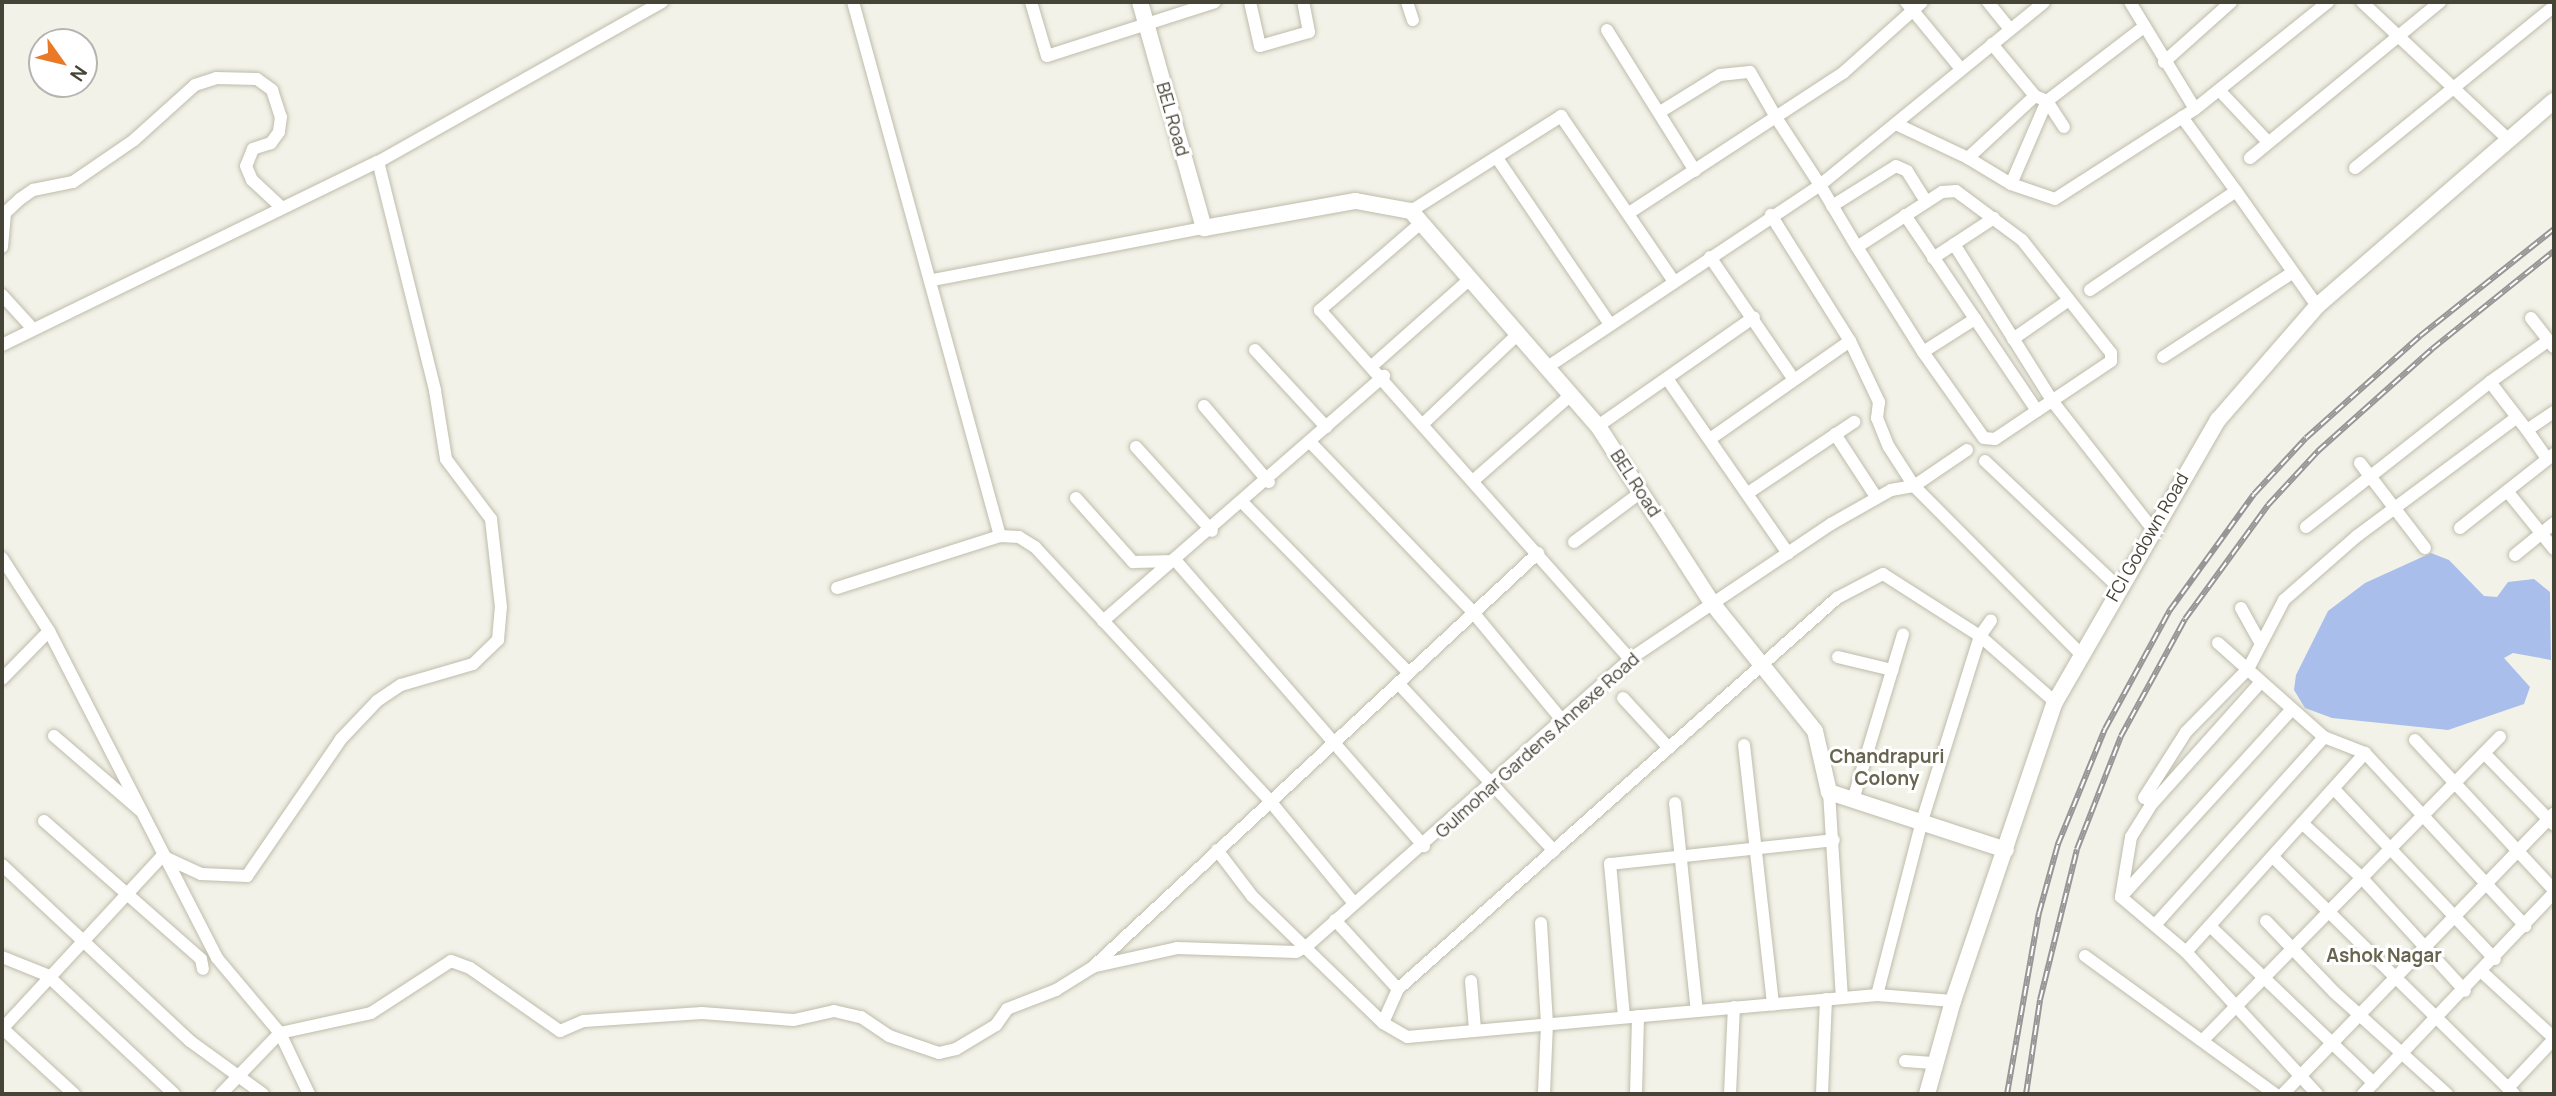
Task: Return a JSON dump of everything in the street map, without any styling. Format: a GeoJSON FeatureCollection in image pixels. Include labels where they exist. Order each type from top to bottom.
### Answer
{"type":"FeatureCollection","features":[{"type":"Feature","properties":{"kind":"street"},"geometry":{"type":"LineString","coordinates":[[2,345],[378,162],[662,2]]}},
{"type":"Feature","properties":{"kind":"street"},"geometry":{"type":"LineString","coordinates":[[853,2],[933,280],[1000,536]]}},
{"type":"Feature","properties":{"kind":"street"},"geometry":{"type":"LineString","coordinates":[[1031,2],[1047,56],[1215,2]]}},
{"type":"Feature","properties":{"kind":"street","name":"BEL Road"},"geometry":{"type":"LineString","coordinates":[[1140,2],[1150,23],[1208,227]]}},
{"type":"Feature","properties":{"kind":"street","name":"BEL Road"},"geometry":{"type":"LineString","coordinates":[[1149,2],[1150,23]]}},
{"type":"Feature","properties":{"kind":"street"},"geometry":{"type":"LineString","coordinates":[[1250,2],[1260,46],[1309,32],[1303,2]]}},
{"type":"Feature","properties":{"kind":"street"},"geometry":{"type":"LineString","coordinates":[[1407,2],[1413,20]]}},
{"type":"Feature","properties":{"kind":"street"},"geometry":{"type":"LineString","coordinates":[[1988,2],[2010,29]]}},
{"type":"Feature","properties":{"kind":"street"},"geometry":{"type":"LineString","coordinates":[[1549,366],[1609,323],[1820,185],[2044,2]]}},
{"type":"Feature","properties":{"kind":"street"},"geometry":{"type":"LineString","coordinates":[[2130,2],[2194,109]]}},
{"type":"Feature","properties":{"kind":"street"},"geometry":{"type":"LineString","coordinates":[[2164,62],[2231,2]]}},
{"type":"Feature","properties":{"kind":"street"},"geometry":{"type":"LineString","coordinates":[[1896,124],[1968,158],[2011,184],[2055,199],[2194,109],[2328,2]]}},
{"type":"Feature","properties":{"kind":"street"},"geometry":{"type":"LineString","coordinates":[[2362,2],[2507,138]]}},
{"type":"Feature","properties":{"kind":"street"},"geometry":{"type":"LineString","coordinates":[[2250,158],[2440,2]]}},
{"type":"Feature","properties":{"kind":"street"},"geometry":{"type":"LineString","coordinates":[[1629,213],[1777,119],[1843,73],[1914,5],[1961,69]]}},
{"type":"Feature","properties":{"kind":"street"},"geometry":{"type":"LineString","coordinates":[[2355,167],[2554,6]]}},
{"type":"Feature","properties":{"kind":"street"},"geometry":{"type":"LineString","coordinates":[[1968,158],[2041,99],[2145,26]]}},
{"type":"Feature","properties":{"kind":"street"},"geometry":{"type":"LineString","coordinates":[[1606,30],[1695,171]]}},
{"type":"Feature","properties":{"kind":"street"},"geometry":{"type":"LineString","coordinates":[[1992,44],[2064,127]]}},
{"type":"Feature","properties":{"kind":"street"},"geometry":{"type":"LineString","coordinates":[[1660,112],[1703,84],[1743,69],[1820,185],[1857,247],[1923,352],[1984,438],[1995,439],[2111,361],[2111,354],[2022,240],[1956,191],[1926,201],[1857,247]]}},
{"type":"Feature","properties":{"kind":"street"},"geometry":{"type":"LineString","coordinates":[[2,247],[5,213],[20,200],[40,188],[73,182],[134,140],[195,85],[216,78],[257,79],[272,90],[281,117],[279,132],[271,143],[253,149],[246,166],[252,180],[282,208]]}},
{"type":"Feature","properties":{"kind":"street"},"geometry":{"type":"LineString","coordinates":[[2219,90],[2268,142]]}},
{"type":"Feature","properties":{"kind":"street"},"geometry":{"type":"LineString","coordinates":[[2011,184],[2041,99]]}},
{"type":"Feature","properties":{"kind":"street","name":"FCI Godown Road"},"geometry":{"type":"LineString","coordinates":[[1927,1094],[1953,1001],[2055,702],[2151,527],[2218,420],[2317,306],[2507,138],[2554,101]]}},
{"type":"Feature","properties":{"kind":"street"},"geometry":{"type":"LineString","coordinates":[[1630,659],[1425,422],[1320,310],[1417,216],[1561,116],[1674,280]]}},
{"type":"Feature","properties":{"kind":"street"},"geometry":{"type":"LineString","coordinates":[[2182,117],[2317,306]]}},
{"type":"Feature","properties":{"kind":"street"},"geometry":{"type":"LineString","coordinates":[[1497,158],[1609,323]]}},
{"type":"Feature","properties":{"kind":"street"},"geometry":{"type":"LineString","coordinates":[[162,856],[201,874],[247,876],[341,738],[377,701],[401,685],[473,664],[498,640],[501,607],[491,519],[446,459],[435,390],[378,162]]}},
{"type":"Feature","properties":{"kind":"street"},"geometry":{"type":"LineString","coordinates":[[1832,206],[1896,166],[1907,171],[1926,201]]}},
{"type":"Feature","properties":{"kind":"street"},"geometry":{"type":"LineString","coordinates":[[2090,290],[2236,191]]}},
{"type":"Feature","properties":{"kind":"street"},"geometry":{"type":"LineString","coordinates":[[933,280],[1356,201],[1417,216]]}},
{"type":"Feature","properties":{"kind":"street"},"geometry":{"type":"LineString","coordinates":[[1771,215],[1850,341],[1879,402],[1877,418],[1889,447],[1914,486],[2081,654]]}},
{"type":"Feature","properties":{"kind":"street"},"geometry":{"type":"LineString","coordinates":[[1905,215],[2037,411]]}},
{"type":"Feature","properties":{"kind":"street","name":"BEL Road"},"geometry":{"type":"LineString","coordinates":[[1417,216],[1598,426],[1712,603],[1815,731],[1829,792]]}},
{"type":"Feature","properties":{"kind":"street"},"geometry":{"type":"LineString","coordinates":[[1933,258],[1994,218]]}},
{"type":"Feature","properties":{"kind":"street"},"geometry":{"type":"LineString","coordinates":[[1954,244],[2053,402],[2151,527]]}},
{"type":"Feature","properties":{"kind":"street"},"geometry":{"type":"LineString","coordinates":[[1710,257],[1754,317],[1793,378]]}},
{"type":"Feature","properties":{"kind":"street"},"geometry":{"type":"LineString","coordinates":[[2163,357],[2292,273]]}},
{"type":"Feature","properties":{"kind":"street"},"geometry":{"type":"LineString","coordinates":[[1373,365],[1470,279]]}},
{"type":"Feature","properties":{"kind":"street"},"geometry":{"type":"LineString","coordinates":[[2,295],[33,330]]}},
{"type":"Feature","properties":{"kind":"street"},"geometry":{"type":"LineString","coordinates":[[2013,339],[2069,300]]}},
{"type":"Feature","properties":{"kind":"street"},"geometry":{"type":"LineString","coordinates":[[1598,426],[1668,380],[1754,317]]}},
{"type":"Feature","properties":{"kind":"street"},"geometry":{"type":"LineString","coordinates":[[2306,527],[2490,382],[2551,343],[2531,317]]}},
{"type":"Feature","properties":{"kind":"street"},"geometry":{"type":"LineString","coordinates":[[1923,352],[1975,319]]}},
{"type":"Feature","properties":{"kind":"street"},"geometry":{"type":"LineString","coordinates":[[1425,422],[1519,333]]}},
{"type":"Feature","properties":{"kind":"street"},"geometry":{"type":"LineString","coordinates":[[1710,439],[1793,378],[1850,341]]}},
{"type":"Feature","properties":{"kind":"street"},"geometry":{"type":"LineString","coordinates":[[1255,350],[1326,427]]}},
{"type":"Feature","properties":{"kind":"street"},"geometry":{"type":"LineString","coordinates":[[1104,621],[1244,504],[1384,376]]}},
{"type":"Feature","properties":{"kind":"street"},"geometry":{"type":"LineString","coordinates":[[1668,380],[1788,553]]}},
{"type":"Feature","properties":{"kind":"street"},"geometry":{"type":"LineString","coordinates":[[2460,528],[2551,457],[2516,418],[2490,382]]}},
{"type":"Feature","properties":{"kind":"street"},"geometry":{"type":"LineString","coordinates":[[1475,479],[1572,394]]}},
{"type":"Feature","properties":{"kind":"street"},"geometry":{"type":"LineString","coordinates":[[1204,406],[1269,482]]}},
{"type":"Feature","properties":{"kind":"street"},"geometry":{"type":"LineString","coordinates":[[2527,430],[2554,412]]}},
{"type":"Feature","properties":{"kind":"street"},"geometry":{"type":"LineString","coordinates":[[2144,798],[2186,732],[2248,669],[2284,600],[2395,508],[2516,418]]}},
{"type":"Feature","properties":{"kind":"street"},"geometry":{"type":"LineString","coordinates":[[1748,493],[1854,422]]}},
{"type":"Feature","properties":{"kind":"street"},"geometry":{"type":"LineString","coordinates":[[1835,433],[1876,497]]}},
{"type":"Feature","properties":{"kind":"street"},"geometry":{"type":"LineString","coordinates":[[1310,442],[1472,611],[1562,720]]}},
{"type":"Feature","properties":{"kind":"street"},"geometry":{"type":"LineString","coordinates":[[1136,447],[1212,531]]}},
{"type":"Feature","properties":{"kind":"street","name":"Gulmohar Gardens Annexe Road"},"geometry":{"type":"LineString","coordinates":[[1307,946],[1353,902],[1364,899],[1424,846],[1630,659],[1876,497],[1914,486],[1967,450]]}},
{"type":"Feature","properties":{"kind":"street"},"geometry":{"type":"LineString","coordinates":[[1985,461],[2117,586]]}},
{"type":"Feature","properties":{"kind":"street"},"geometry":{"type":"LineString","coordinates":[[2360,463],[2426,548]]}},
{"type":"Feature","properties":{"kind":"street"},"geometry":{"type":"LineString","coordinates":[[2507,491],[2554,549]]}},
{"type":"Feature","properties":{"kind":"street"},"geometry":{"type":"LineString","coordinates":[[1574,542],[1641,492]]}},
{"type":"Feature","properties":{"kind":"street"},"geometry":{"type":"LineString","coordinates":[[1076,498],[1151,582]]}},
{"type":"Feature","properties":{"kind":"street"},"geometry":{"type":"LineString","coordinates":[[1244,504],[1409,674]]}},
{"type":"Feature","properties":{"kind":"street"},"geometry":{"type":"LineString","coordinates":[[2515,555],[2554,523]]}},
{"type":"Feature","properties":{"kind":"street"},"geometry":{"type":"LineString","coordinates":[[837,589],[1000,536],[1019,537],[1035,547],[1270,801],[1353,902]]}},
{"type":"Feature","properties":{"kind":"street"},"geometry":{"type":"LineString","coordinates":[[221,1094],[281,1032],[371,1013],[451,961],[470,968],[560,1031],[584,1021],[702,1013],[794,1020],[834,1011],[861,1017],[889,1036],[939,1054],[996,1025],[1007,1009],[1056,990],[1093,967],[1409,674],[1472,611],[1538,553]]}},
{"type":"Feature","properties":{"kind":"street"},"geometry":{"type":"LineString","coordinates":[[2,560],[49,631],[162,856],[217,958],[281,1032],[309,1094]]}},
{"type":"Feature","properties":{"kind":"street"},"geometry":{"type":"LineString","coordinates":[[1133,562],[1177,561]]}},
{"type":"Feature","properties":{"kind":"street"},"geometry":{"type":"LineString","coordinates":[[1177,561],[1424,846]]}},
{"type":"Feature","properties":{"kind":"street"},"geometry":{"type":"LineString","coordinates":[[1383,1023],[1398,989],[1837,598],[1883,574],[1980,636],[2055,702]]}},
{"type":"Feature","properties":{"kind":"street"},"geometry":{"type":"LineString","coordinates":[[2241,608],[2260,642]]}},
{"type":"Feature","properties":{"kind":"street"},"geometry":{"type":"LineString","coordinates":[[1877,995],[1922,821],[1980,636],[1991,620]]}},
{"type":"Feature","properties":{"kind":"street"},"geometry":{"type":"LineString","coordinates":[[2,679],[49,631]]}},
{"type":"Feature","properties":{"kind":"street"},"geometry":{"type":"LineString","coordinates":[[1853,800],[1903,634]]}},
{"type":"Feature","properties":{"kind":"street"},"geometry":{"type":"LineString","coordinates":[[2218,643],[2324,737],[2365,753],[2525,926]]}},
{"type":"Feature","properties":{"kind":"street"},"geometry":{"type":"LineString","coordinates":[[1838,657],[1892,670]]}},
{"type":"Feature","properties":{"kind":"street"},"geometry":{"type":"LineString","coordinates":[[2121,897],[2131,837],[2150,806],[2261,682]]}},
{"type":"Feature","properties":{"kind":"street"},"geometry":{"type":"LineString","coordinates":[[1398,683],[1554,850]]}},
{"type":"Feature","properties":{"kind":"street"},"geometry":{"type":"LineString","coordinates":[[1623,698],[1670,748]]}},
{"type":"Feature","properties":{"kind":"street"},"geometry":{"type":"LineString","coordinates":[[2121,897],[2292,709]]}},
{"type":"Feature","properties":{"kind":"street"},"geometry":{"type":"LineString","coordinates":[[54,736],[141,811]]}},
{"type":"Feature","properties":{"kind":"street"},"geometry":{"type":"LineString","coordinates":[[2155,925],[2324,737]]}},
{"type":"Feature","properties":{"kind":"street"},"geometry":{"type":"LineString","coordinates":[[2204,1039],[2239,1007],[2390,847],[2500,737]]}},
{"type":"Feature","properties":{"kind":"street"},"geometry":{"type":"LineString","coordinates":[[2363,1094],[2438,1020],[2554,892],[2415,740]]}},
{"type":"Feature","properties":{"kind":"street"},"geometry":{"type":"LineString","coordinates":[[1744,745],[1759,848],[1773,1004]]}},
{"type":"Feature","properties":{"kind":"street"},"geometry":{"type":"LineString","coordinates":[[2186,953],[2365,753]]}},
{"type":"Feature","properties":{"kind":"street"},"geometry":{"type":"LineString","coordinates":[[2283,1094],[2486,881],[2552,820],[2484,753]]}},
{"type":"Feature","properties":{"kind":"street"},"geometry":{"type":"LineString","coordinates":[[2334,789],[2456,914],[2495,959]]}},
{"type":"Feature","properties":{"kind":"street"},"geometry":{"type":"LineString","coordinates":[[1842,998],[1829,792],[2006,850]]}},
{"type":"Feature","properties":{"kind":"street"},"geometry":{"type":"LineString","coordinates":[[1675,803],[1696,1011]]}},
{"type":"Feature","properties":{"kind":"street"},"geometry":{"type":"LineString","coordinates":[[44,821],[201,958],[203,969]]}},
{"type":"Feature","properties":{"kind":"street"},"geometry":{"type":"LineString","coordinates":[[2302,823],[2361,877],[2426,945],[2465,991]]}},
{"type":"Feature","properties":{"kind":"street"},"geometry":{"type":"LineString","coordinates":[[1624,1017],[1607,868],[1614,862],[1834,840]]}},
{"type":"Feature","properties":{"kind":"street"},"geometry":{"type":"LineString","coordinates":[[1217,850],[1252,896],[1307,946],[1383,1023],[1407,1037],[1877,995],[1953,1001]]}},
{"type":"Feature","properties":{"kind":"street"},"geometry":{"type":"LineString","coordinates":[[74,1094],[2,1028],[47,975],[82,942],[162,856]]}},
{"type":"Feature","properties":{"kind":"street"},"geometry":{"type":"LineString","coordinates":[[2273,857],[2330,910],[2511,1091],[2554,1038],[2483,972]]}},
{"type":"Feature","properties":{"kind":"street"},"geometry":{"type":"LineString","coordinates":[[2,865],[190,1041],[240,1074],[263,1094]]}},
{"type":"Feature","properties":{"kind":"street"},"geometry":{"type":"LineString","coordinates":[[2121,897],[2186,953],[2317,1094]]}},
{"type":"Feature","properties":{"kind":"street"},"geometry":{"type":"LineString","coordinates":[[1335,920],[1398,989]]}},
{"type":"Feature","properties":{"kind":"street"},"geometry":{"type":"LineString","coordinates":[[2266,921],[2359,1015],[2446,1094]]}},
{"type":"Feature","properties":{"kind":"street"},"geometry":{"type":"LineString","coordinates":[[1541,923],[1547,1024],[1544,1094]]}},
{"type":"Feature","properties":{"kind":"street"},"geometry":{"type":"LineString","coordinates":[[2210,926],[2374,1083]]}},
{"type":"Feature","properties":{"kind":"street"},"geometry":{"type":"LineString","coordinates":[[1093,967],[1177,948],[1296,952],[1307,946]]}},
{"type":"Feature","properties":{"kind":"street"},"geometry":{"type":"LineString","coordinates":[[2,957],[47,975],[174,1094]]}},
{"type":"Feature","properties":{"kind":"street"},"geometry":{"type":"LineString","coordinates":[[2085,957],[2204,1039],[2275,1094]]}},
{"type":"Feature","properties":{"kind":"street"},"geometry":{"type":"LineString","coordinates":[[1471,981],[1475,1031]]}},
{"type":"Feature","properties":{"kind":"street"},"geometry":{"type":"LineString","coordinates":[[1822,1094],[1826,999]]}},
{"type":"Feature","properties":{"kind":"street"},"geometry":{"type":"LineString","coordinates":[[1730,1094],[1734,1007]]}},
{"type":"Feature","properties":{"kind":"street"},"geometry":{"type":"LineString","coordinates":[[1636,1094],[1638,1016]]}},
{"type":"Feature","properties":{"kind":"street"},"geometry":{"type":"LineString","coordinates":[[1905,1061],[1936,1063]]}},
{"type":"Feature","properties":{"kind":"water"},"geometry":{"type":"Polygon","coordinates":[[[2431,553],[2449,560],[2484,596],[2497,597],[2508,582],[2534,579],[2550,592],[2551,660],[2513,653],[2504,658],[2530,687],[2524,704],[2448,730],[2332,718],[2305,708],[2294,690],[2296,675],[2328,611],[2365,583],[2431,553]]]}},
{"type":"Feature","properties":{"kind":"railway"},"geometry":{"type":"LineString","coordinates":[[2007,1094],[2039,913],[2058,844],[2105,729],[2170,610],[2254,494],[2306,438],[2420,336],[2554,229]]}},
{"type":"Feature","properties":{"kind":"railway"},"geometry":{"type":"LineString","coordinates":[[2026,1094],[2040,1000],[2077,849],[2121,736],[2185,619],[2268,505],[2318,451],[2432,349],[2554,251]]}},
{"type":"Feature","properties":{"kind":"district","name":"Chandrapuri Colony"},"geometry":{"type":"Point","coordinates":[1887,768]}},
{"type":"Feature","properties":{"kind":"district","name":"Ashok Nagar"},"geometry":{"type":"Point","coordinates":[2384,956]}}]}
